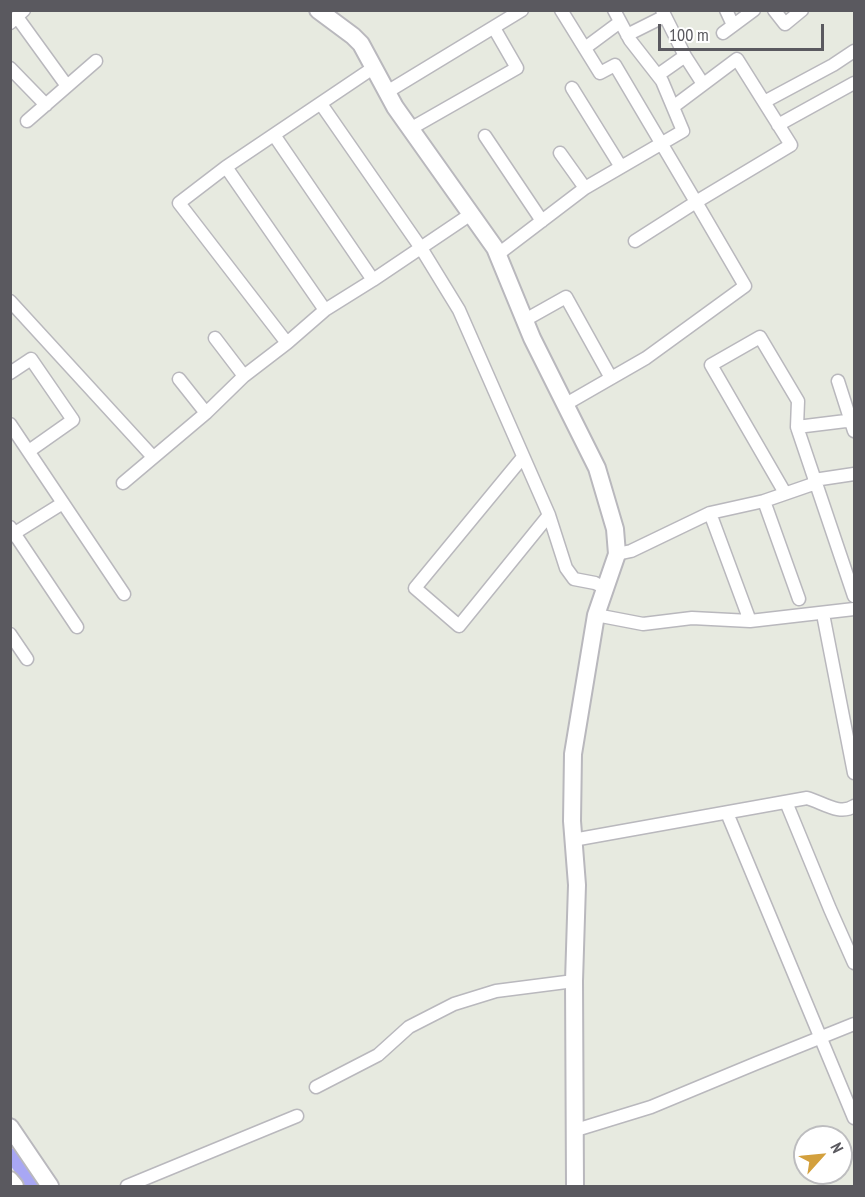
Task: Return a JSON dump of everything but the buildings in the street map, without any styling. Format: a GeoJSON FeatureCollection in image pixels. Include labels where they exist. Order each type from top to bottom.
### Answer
{"type":"FeatureCollection","features":[{"type":"Feature","properties":{"kind":"street"},"geometry":{"type":"LineString","coordinates":[[318,10],[361,44],[395,107],[495,248],[525,320],[597,468],[615,529],[617,554],[596,615],[573,754],[573,840],[577,885],[574,981],[575,1186]]}},
{"type":"Feature","properties":{"kind":"street"},"geometry":{"type":"LineString","coordinates":[[387,92],[522,10]]}},
{"type":"Feature","properties":{"kind":"street"},"geometry":{"type":"LineString","coordinates":[[561,10],[600,73],[615,65],[746,286],[646,357],[566,404]]}},
{"type":"Feature","properties":{"kind":"street"},"geometry":{"type":"LineString","coordinates":[[726,10],[728,29],[754,10]]}},
{"type":"Feature","properties":{"kind":"street"},"geometry":{"type":"LineString","coordinates":[[774,10],[785,24],[802,10]]}},
{"type":"Feature","properties":{"kind":"street"},"geometry":{"type":"LineString","coordinates":[[627,35],[663,13],[685,56],[704,84]]}},
{"type":"Feature","properties":{"kind":"street"},"geometry":{"type":"LineString","coordinates":[[497,255],[585,188],[683,131],[658,75],[627,35],[617,14],[585,48]]}},
{"type":"Feature","properties":{"kind":"street"},"geometry":{"type":"LineString","coordinates":[[17,17],[67,86]]}},
{"type":"Feature","properties":{"kind":"street"},"geometry":{"type":"LineString","coordinates":[[411,129],[517,68],[494,28]]}},
{"type":"Feature","properties":{"kind":"street"},"geometry":{"type":"LineString","coordinates":[[764,102],[855,51]]}},
{"type":"Feature","properties":{"kind":"street"},"geometry":{"type":"LineString","coordinates":[[658,75],[685,56]]}},
{"type":"Feature","properties":{"kind":"street"},"geometry":{"type":"LineString","coordinates":[[636,241],[790,145],[737,59],[673,107]]}},
{"type":"Feature","properties":{"kind":"street"},"geometry":{"type":"LineString","coordinates":[[27,121],[96,61]]}},
{"type":"Feature","properties":{"kind":"street"},"geometry":{"type":"LineString","coordinates":[[10,68],[46,105]]}},
{"type":"Feature","properties":{"kind":"street"},"geometry":{"type":"LineString","coordinates":[[286,343],[178,202],[226,166],[373,68]]}},
{"type":"Feature","properties":{"kind":"street"},"geometry":{"type":"LineString","coordinates":[[778,125],[855,83]]}},
{"type":"Feature","properties":{"kind":"street"},"geometry":{"type":"LineString","coordinates":[[572,88],[621,167]]}},
{"type":"Feature","properties":{"kind":"street"},"geometry":{"type":"LineString","coordinates":[[321,104],[421,248],[459,310],[549,515],[566,568],[574,579],[595,583],[605,588]]}},
{"type":"Feature","properties":{"kind":"street"},"geometry":{"type":"LineString","coordinates":[[274,135],[374,280]]}},
{"type":"Feature","properties":{"kind":"street"},"geometry":{"type":"LineString","coordinates":[[485,136],[542,221]]}},
{"type":"Feature","properties":{"kind":"street"},"geometry":{"type":"LineString","coordinates":[[560,153],[585,188]]}},
{"type":"Feature","properties":{"kind":"street"},"geometry":{"type":"LineString","coordinates":[[226,166],[325,310]]}},
{"type":"Feature","properties":{"kind":"street"},"geometry":{"type":"LineString","coordinates":[[123,483],[206,413],[244,376],[325,310],[374,280],[471,214]]}},
{"type":"Feature","properties":{"kind":"street"},"geometry":{"type":"LineString","coordinates":[[525,320],[567,297],[611,378]]}},
{"type":"Feature","properties":{"kind":"street"},"geometry":{"type":"LineString","coordinates":[[10,301],[153,457]]}},
{"type":"Feature","properties":{"kind":"street"},"geometry":{"type":"LineString","coordinates":[[785,494],[711,365],[760,337],[798,401],[797,427],[855,596]]}},
{"type":"Feature","properties":{"kind":"street"},"geometry":{"type":"LineString","coordinates":[[215,339],[244,376]]}},
{"type":"Feature","properties":{"kind":"street"},"geometry":{"type":"LineString","coordinates":[[10,373],[31,359],[73,420],[28,452]]}},
{"type":"Feature","properties":{"kind":"street"},"geometry":{"type":"LineString","coordinates":[[179,379],[206,413]]}},
{"type":"Feature","properties":{"kind":"street"},"geometry":{"type":"LineString","coordinates":[[797,427],[853,424],[838,381]]}},
{"type":"Feature","properties":{"kind":"street"},"geometry":{"type":"LineString","coordinates":[[10,424],[124,594]]}},
{"type":"Feature","properties":{"kind":"street"},"geometry":{"type":"LineString","coordinates":[[523,457],[415,588],[459,626],[549,515]]}},
{"type":"Feature","properties":{"kind":"street"},"geometry":{"type":"LineString","coordinates":[[617,554],[631,551],[710,513],[764,501],[815,482],[855,474]]}},
{"type":"Feature","properties":{"kind":"street"},"geometry":{"type":"LineString","coordinates":[[764,501],[799,598]]}},
{"type":"Feature","properties":{"kind":"street"},"geometry":{"type":"LineString","coordinates":[[63,502],[12,532],[77,627]]}},
{"type":"Feature","properties":{"kind":"street"},"geometry":{"type":"LineString","coordinates":[[710,513],[750,621]]}},
{"type":"Feature","properties":{"kind":"street"},"geometry":{"type":"LineString","coordinates":[[596,615],[643,624],[692,618],[750,621],[855,609]]}},
{"type":"Feature","properties":{"kind":"street"},"geometry":{"type":"LineString","coordinates":[[823,614],[855,773]]}},
{"type":"Feature","properties":{"kind":"street"},"geometry":{"type":"LineString","coordinates":[[12,639],[27,659]]}},
{"type":"Feature","properties":{"kind":"street"},"geometry":{"type":"LineString","coordinates":[[573,840],[807,798],[840,811],[849,810],[855,806]]}},
{"type":"Feature","properties":{"kind":"street"},"geometry":{"type":"LineString","coordinates":[[786,802],[855,963]]}},
{"type":"Feature","properties":{"kind":"street"},"geometry":{"type":"LineString","coordinates":[[727,813],[855,1118]]}},
{"type":"Feature","properties":{"kind":"street"},"geometry":{"type":"LineString","coordinates":[[316,1087],[378,1055],[409,1027],[454,1004],[496,991],[574,981]]}},
{"type":"Feature","properties":{"kind":"street"},"geometry":{"type":"LineString","coordinates":[[576,1130],[651,1107],[855,1024]]}},
{"type":"Feature","properties":{"kind":"street"},"geometry":{"type":"LineString","coordinates":[[127,1186],[297,1116]]}},
{"type":"Feature","properties":{"kind":"street"},"geometry":{"type":"LineString","coordinates":[[10,1127],[50,1186]]}},
{"type":"Feature","properties":{"kind":"street"},"geometry":{"type":"LineString","coordinates":[[10,1180],[15,1186]]}},
{"type":"Feature","properties":{"kind":"waterway"},"geometry":{"type":"LineString","coordinates":[[10,1154],[32,1186]]}}]}
